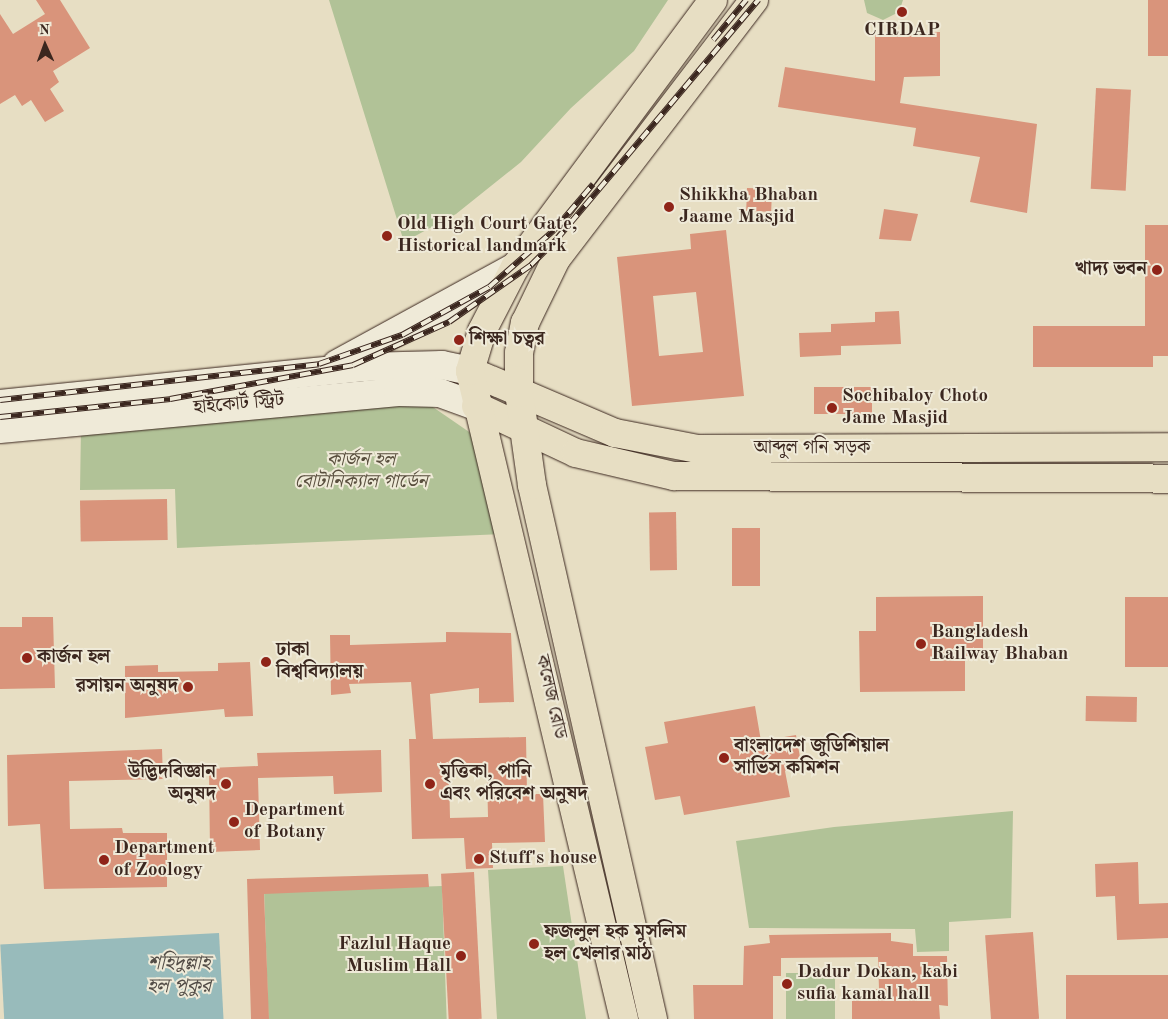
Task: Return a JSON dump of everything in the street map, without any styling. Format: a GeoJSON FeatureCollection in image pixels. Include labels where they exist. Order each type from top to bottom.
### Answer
{"type":"FeatureCollection","features":[{"type":"Feature","properties":{"kind":"main road"},"geometry":{"type":"LineString","coordinates":[[470,371],[482,331],[515,267],[714,0]]}},
{"type":"Feature","properties":{"kind":"main road","name":"কলেজ রোড"},"geometry":{"type":"LineString","coordinates":[[653,1019],[556,595],[524,432],[519,393],[525,323],[546,276],[754,0]]}},
{"type":"Feature","properties":{"kind":"main road"},"geometry":{"type":"LineString","coordinates":[[322,372],[515,267]]}},
{"type":"Feature","properties":{"kind":"main road","name":"হাইকোর্ট স্ট্রিট"},"geometry":{"type":"LineString","coordinates":[[0,404],[406,365],[470,371]]}},
{"type":"Feature","properties":{"kind":"main road","name":"কলেজ রোড"},"geometry":{"type":"LineString","coordinates":[[470,371],[476,406],[515,547],[624,1019]]}},
{"type":"Feature","properties":{"kind":"main road","name":"আব্দুল গনি সড়ক"},"geometry":{"type":"LineString","coordinates":[[470,371],[615,433],[697,449],[1168,447]]}},
{"type":"Feature","properties":{"kind":"main road","name":"হাইকোর্ট স্ট্রিট"},"geometry":{"type":"LineString","coordinates":[[0,429],[398,392],[440,393],[476,406]]}},
{"type":"Feature","properties":{"kind":"main road","name":"আব্দুল গনি সড়ক"},"geometry":{"type":"LineString","coordinates":[[476,406],[524,432],[604,463],[674,476],[1168,479]]}},
{"type":"Feature","properties":{"kind":"green space"},"geometry":{"type":"Polygon","coordinates":[[[329,0],[668,0],[634,51],[571,108],[521,162],[456,214],[404,242],[329,0]]]}},
{"type":"Feature","properties":{"kind":"green space"},"geometry":{"type":"Polygon","coordinates":[[[864,0],[903,0],[899,12],[883,20],[867,13],[864,0]]]}},
{"type":"Feature","properties":{"kind":"green space","name":"কার্জন হল বোটানিক্যাল গার্ডেন"},"geometry":{"type":"Polygon","coordinates":[[[427,403],[475,436],[503,534],[177,548],[175,489],[80,490],[81,428],[427,403]]]}},
{"type":"Feature","properties":{"kind":"green space"},"geometry":{"type":"Polygon","coordinates":[[[1013,811],[1011,918],[949,922],[949,951],[917,952],[915,929],[749,928],[736,841],[834,827],[1013,811]]]}},
{"type":"Feature","properties":{"kind":"green space","name":"ফজলুল হক মুসলিম হল খেলার মাঠ"},"geometry":{"type":"Polygon","coordinates":[[[563,866],[586,1019],[497,1019],[488,870],[563,866]]]}},
{"type":"Feature","properties":{"kind":"green space"},"geometry":{"type":"Polygon","coordinates":[[[442,886],[447,1019],[269,1019],[264,892],[442,886]]]}},
{"type":"Feature","properties":{"kind":"green space"},"geometry":{"type":"Polygon","coordinates":[[[786,973],[835,973],[835,1019],[786,1019],[786,973]]]}},
{"type":"Feature","properties":{"kind":"water","name":"শহিদুল্লাহ হল পুকুর"},"geometry":{"type":"Polygon","coordinates":[[[219,933],[224,1019],[4,1019],[0,944],[219,933]]]}},
{"type":"Feature","properties":{"kind":"building"},"geometry":{"type":"Polygon","coordinates":[[[36,0],[60,0],[90,48],[53,71],[59,82],[50,89],[64,111],[45,122],[31,100],[22,106],[15,95],[0,104],[0,14],[13,34],[45,14],[36,0]]]}},
{"type":"Feature","properties":{"kind":"building"},"geometry":{"type":"Polygon","coordinates":[[[1148,0],[1168,0],[1168,56],[1148,56],[1148,0]]]}},
{"type":"Feature","properties":{"kind":"building"},"geometry":{"type":"Polygon","coordinates":[[[940,32],[940,76],[904,77],[900,103],[1037,124],[1027,213],[970,202],[980,157],[913,146],[916,128],[778,107],[785,67],[875,81],[875,33],[940,32]]]}},
{"type":"Feature","properties":{"kind":"building"},"geometry":{"type":"Polygon","coordinates":[[[1096,88],[1131,90],[1126,191],[1091,189],[1096,88]]]}},
{"type":"Feature","properties":{"kind":"building"},"geometry":{"type":"Polygon","coordinates":[[[747,188],[772,189],[771,212],[746,211],[747,188]]]}},
{"type":"Feature","properties":{"kind":"building"},"geometry":{"type":"Polygon","coordinates":[[[884,209],[918,214],[911,241],[879,239],[884,209]]]}},
{"type":"Feature","properties":{"kind":"building","name":"খাদ্য ভবন"},"geometry":{"type":"Polygon","coordinates":[[[1145,225],[1168,225],[1168,356],[1153,356],[1153,367],[1033,367],[1033,326],[1145,326],[1145,225]]]}},
{"type":"Feature","properties":{"kind":"building"},"geometry":{"type":"Polygon","coordinates":[[[726,230],[744,396],[632,406],[617,257],[691,249],[690,234],[726,230]],[[696,292],[653,296],[659,356],[703,352],[696,292]]]}},
{"type":"Feature","properties":{"kind":"building"},"geometry":{"type":"Polygon","coordinates":[[[899,311],[901,344],[841,346],[841,355],[800,357],[799,333],[831,332],[831,324],[875,322],[875,312],[899,311]]]}},
{"type":"Feature","properties":{"kind":"building"},"geometry":{"type":"Polygon","coordinates":[[[814,387],[872,387],[872,414],[814,414],[814,387]]]}},
{"type":"Feature","properties":{"kind":"building"},"geometry":{"type":"Polygon","coordinates":[[[167,499],[168,540],[81,542],[80,501],[167,499]]]}},
{"type":"Feature","properties":{"kind":"building"},"geometry":{"type":"Polygon","coordinates":[[[649,512],[676,512],[677,570],[650,570],[649,512]]]}},
{"type":"Feature","properties":{"kind":"building"},"geometry":{"type":"Polygon","coordinates":[[[732,528],[760,528],[760,586],[732,586],[732,528]]]}},
{"type":"Feature","properties":{"kind":"building","name":"Bangladesh Railway Bhaban"},"geometry":{"type":"Polygon","coordinates":[[[983,596],[983,656],[965,656],[965,691],[860,692],[859,631],[876,631],[876,597],[983,596]]]}},
{"type":"Feature","properties":{"kind":"building"},"geometry":{"type":"Polygon","coordinates":[[[1125,597],[1168,597],[1168,667],[1125,667],[1125,597]]]}},
{"type":"Feature","properties":{"kind":"building","name":"কার্জন হল"},"geometry":{"type":"Polygon","coordinates":[[[22,617],[53,617],[55,688],[0,689],[0,627],[22,627],[22,617]]]}},
{"type":"Feature","properties":{"kind":"building"},"geometry":{"type":"Polygon","coordinates":[[[446,632],[511,633],[514,702],[479,703],[479,688],[430,694],[433,739],[526,737],[527,794],[543,794],[545,842],[492,843],[493,868],[466,869],[464,838],[412,839],[409,739],[416,739],[411,682],[349,684],[351,693],[331,695],[330,635],[350,635],[350,645],[446,642],[446,632]],[[487,773],[449,774],[450,818],[488,817],[487,773]]]}},
{"type":"Feature","properties":{"kind":"building","name":"রসায়ন অনুষদ"},"geometry":{"type":"Polygon","coordinates":[[[250,662],[253,716],[225,717],[224,709],[125,718],[125,666],[158,665],[158,672],[218,671],[218,663],[250,662]]]}},
{"type":"Feature","properties":{"kind":"building"},"geometry":{"type":"Polygon","coordinates":[[[1086,696],[1137,697],[1137,722],[1086,721],[1086,696]]]}},
{"type":"Feature","properties":{"kind":"building","name":"বাংলাদেশ জুডিশিয়াল সার্ভিস কমিশন"},"geometry":{"type":"Polygon","coordinates":[[[755,706],[761,741],[796,735],[802,768],[785,771],[790,797],[684,815],[680,796],[655,800],[645,747],[668,743],[664,722],[755,706]]]}},
{"type":"Feature","properties":{"kind":"building"},"geometry":{"type":"Polygon","coordinates":[[[162,749],[163,779],[69,781],[70,829],[122,828],[123,833],[167,833],[167,887],[44,889],[40,824],[8,826],[7,755],[162,749]]]}},
{"type":"Feature","properties":{"kind":"building","name":"Department of Botany"},"geometry":{"type":"Polygon","coordinates":[[[381,750],[382,792],[334,794],[333,776],[258,778],[260,850],[210,852],[209,768],[258,766],[257,753],[381,750]]]}},
{"type":"Feature","properties":{"kind":"building"},"geometry":{"type":"Polygon","coordinates":[[[1138,862],[1139,904],[1168,903],[1168,938],[1117,940],[1115,896],[1096,897],[1095,864],[1138,862]]]}},
{"type":"Feature","properties":{"kind":"building"},"geometry":{"type":"Polygon","coordinates":[[[474,872],[482,1019],[449,1019],[441,874],[474,872]]]}},
{"type":"Feature","properties":{"kind":"building"},"geometry":{"type":"Polygon","coordinates":[[[428,874],[429,887],[264,894],[269,1019],[251,1019],[247,879],[428,874]]]}},
{"type":"Feature","properties":{"kind":"building"},"geometry":{"type":"Polygon","coordinates":[[[1033,932],[1039,1019],[991,1019],[985,935],[1033,932]]]}},
{"type":"Feature","properties":{"kind":"building"},"geometry":{"type":"Polygon","coordinates":[[[891,933],[891,941],[913,944],[913,956],[947,956],[948,1006],[939,1005],[940,1019],[852,1019],[852,989],[879,989],[878,957],[781,958],[781,976],[773,976],[773,1019],[694,1019],[693,985],[743,985],[744,946],[770,943],[769,935],[891,933]]]}},
{"type":"Feature","properties":{"kind":"building"},"geometry":{"type":"Polygon","coordinates":[[[1066,975],[1168,975],[1168,1019],[1066,1019],[1066,975]]]}},
{"type":"Feature","properties":{"kind":"railway"},"geometry":{"type":"LineString","coordinates":[[713,40],[746,0]]}},
{"type":"Feature","properties":{"kind":"railway"},"geometry":{"type":"LineString","coordinates":[[0,417],[170,399],[353,365],[449,322],[531,265],[556,240],[758,0]]}},
{"type":"Feature","properties":{"kind":"railway"},"geometry":{"type":"LineString","coordinates":[[0,400],[319,364],[402,335],[489,287],[554,230],[593,184]]}},
{"type":"Feature","properties":{"kind":"place","name":"CIRDAP"},"geometry":{"type":"Point","coordinates":[902,12]}},
{"type":"Feature","properties":{"kind":"place","name":"Shikkha Bhaban Jaame Masjid"},"geometry":{"type":"Point","coordinates":[669,207]}},
{"type":"Feature","properties":{"kind":"place","name":"Old High Court Gate, Historical landmark"},"geometry":{"type":"Point","coordinates":[387,236]}},
{"type":"Feature","properties":{"kind":"place","name":"খাদ্য ভবন"},"geometry":{"type":"Point","coordinates":[1157,270]}},
{"type":"Feature","properties":{"kind":"place","name":"শিক্ষা চত্বর"},"geometry":{"type":"Point","coordinates":[459,340]}},
{"type":"Feature","properties":{"kind":"place","name":"Sochibaloy Choto Jame Masjid"},"geometry":{"type":"Point","coordinates":[832,408]}},
{"type":"Feature","properties":{"kind":"place","name":"Bangladesh Railway Bhaban"},"geometry":{"type":"Point","coordinates":[921,644]}},
{"type":"Feature","properties":{"kind":"place","name":"কার্জন হল"},"geometry":{"type":"Point","coordinates":[27,658]}},
{"type":"Feature","properties":{"kind":"place","name":"ঢাকা বিশ্ববিদ্যালয়"},"geometry":{"type":"Point","coordinates":[266,662]}},
{"type":"Feature","properties":{"kind":"place","name":"রসায়ন অনুষদ"},"geometry":{"type":"Point","coordinates":[188,687]}},
{"type":"Feature","properties":{"kind":"place","name":"বাংলাদেশ জুডিশিয়াল সার্ভিস কমিশন"},"geometry":{"type":"Point","coordinates":[724,758]}},
{"type":"Feature","properties":{"kind":"place","name":"উদ্ভিদবিজ্ঞান অনুষদ"},"geometry":{"type":"Point","coordinates":[226,784]}},
{"type":"Feature","properties":{"kind":"place","name":"মৃত্তিকা, পানি এবং পরিবেশ অনুষদ"},"geometry":{"type":"Point","coordinates":[430,784]}},
{"type":"Feature","properties":{"kind":"place","name":"Department of Botany"},"geometry":{"type":"Point","coordinates":[234,822]}},
{"type":"Feature","properties":{"kind":"place","name":"Stuff's house"},"geometry":{"type":"Point","coordinates":[479,859]}},
{"type":"Feature","properties":{"kind":"place","name":"Department of Zoology"},"geometry":{"type":"Point","coordinates":[104,860]}},
{"type":"Feature","properties":{"kind":"place","name":"ফজলুল হক মুসলিম হল খেলার মাঠ"},"geometry":{"type":"Point","coordinates":[534,944]}},
{"type":"Feature","properties":{"kind":"place","name":"Fazlul Haque Muslim Hall"},"geometry":{"type":"Point","coordinates":[461,956]}},
{"type":"Feature","properties":{"kind":"place","name":"Dadur Dokan, kabi sufia kamal hall"},"geometry":{"type":"Point","coordinates":[787,984]}}]}
